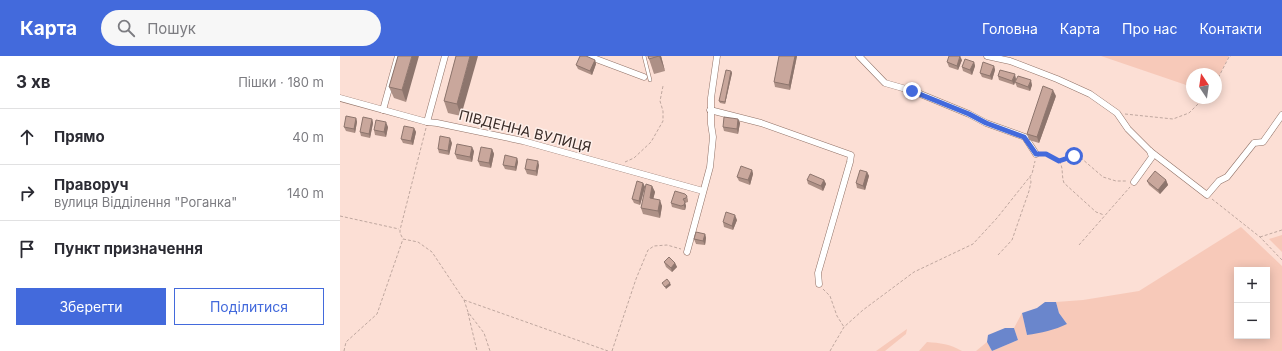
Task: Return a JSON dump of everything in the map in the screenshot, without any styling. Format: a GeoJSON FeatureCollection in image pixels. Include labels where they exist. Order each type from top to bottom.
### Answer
{"type":"FeatureCollection","features":[{"type":"Feature","properties":{"kind":"street"},"geometry":{"type":"LineString","coordinates":[[383,110],[398,56]]}},
{"type":"Feature","properties":{"kind":"street"},"geometry":{"type":"LineString","coordinates":[[427,122],[445,56]]}},
{"type":"Feature","properties":{"kind":"street"},"geometry":{"type":"LineString","coordinates":[[591,56],[644,77]]}},
{"type":"Feature","properties":{"kind":"street"},"geometry":{"type":"LineString","coordinates":[[687,252],[710,167],[713,137],[710,110],[717,56]]}},
{"type":"Feature","properties":{"kind":"street"},"geometry":{"type":"LineString","coordinates":[[859,56],[885,83],[912,91],[969,114],[986,123],[1024,137],[1036,154]]}},
{"type":"Feature","properties":{"kind":"street"},"geometry":{"type":"LineString","coordinates":[[987,56],[1010,61],[1090,94],[1117,113],[1128,129],[1150,151],[1207,195],[1219,180],[1227,177],[1254,143],[1264,142],[1282,115]]}},
{"type":"Feature","properties":{"kind":"street","name":"ПІВДЕННА ВУЛИЦЯ"},"geometry":{"type":"LineString","coordinates":[[340,98],[427,122],[523,141],[703,191]]}},
{"type":"Feature","properties":{"kind":"street"},"geometry":{"type":"LineString","coordinates":[[710,110],[761,123],[851,155],[818,273],[819,284]]}},
{"type":"Feature","properties":{"kind":"street"},"geometry":{"type":"LineString","coordinates":[[1134,182],[1152,157],[1150,151]]}},
{"type":"Feature","properties":{"kind":"lane"},"geometry":{"type":"LineString","coordinates":[[644,56],[650,80]]}},
{"type":"Feature","properties":{"kind":"path"},"geometry":{"type":"LineString","coordinates":[[1222,71],[1230,56]]}},
{"type":"Feature","properties":{"kind":"path"},"geometry":{"type":"LineString","coordinates":[[620,168],[626,161],[634,158],[651,142],[663,121],[663,111],[660,101],[663,86]]}},
{"type":"Feature","properties":{"kind":"path"},"geometry":{"type":"LineString","coordinates":[[1117,113],[1173,120],[1189,113],[1198,104]]}},
{"type":"Feature","properties":{"kind":"path"},"geometry":{"type":"LineString","coordinates":[[344,351],[346,342],[377,314],[403,239],[400,230],[427,122]]}},
{"type":"Feature","properties":{"kind":"path"},"geometry":{"type":"LineString","coordinates":[[830,351],[844,327],[863,310],[914,272],[973,244],[997,218],[1030,177],[1036,154],[1046,154],[1059,161],[1062,165],[1062,177],[1064,183],[1096,212],[1105,216]]}},
{"type":"Feature","properties":{"kind":"path"},"geometry":{"type":"LineString","coordinates":[[1059,161],[1074,156],[1081,158],[1103,177],[1116,181],[1134,182]]}},
{"type":"Feature","properties":{"kind":"path"},"geometry":{"type":"LineString","coordinates":[[998,255],[1012,240],[1029,191],[1031,182],[1030,177]]}},
{"type":"Feature","properties":{"kind":"path"},"geometry":{"type":"LineString","coordinates":[[1079,245],[1134,182]]}},
{"type":"Feature","properties":{"kind":"path"},"geometry":{"type":"LineString","coordinates":[[1207,195],[1260,237],[1282,260]]}},
{"type":"Feature","properties":{"kind":"path"},"geometry":{"type":"LineString","coordinates":[[340,216],[400,230]]}},
{"type":"Feature","properties":{"kind":"path"},"geometry":{"type":"LineString","coordinates":[[1260,237],[1282,230]]}},
{"type":"Feature","properties":{"kind":"path"},"geometry":{"type":"LineString","coordinates":[[403,239],[418,242],[432,252],[464,300],[477,351]]}},
{"type":"Feature","properties":{"kind":"path"},"geometry":{"type":"LineString","coordinates":[[612,351],[636,279],[648,250],[654,246],[667,245],[687,252]]}},
{"type":"Feature","properties":{"kind":"path"},"geometry":{"type":"LineString","coordinates":[[819,284],[830,296],[837,316],[844,327]]}},
{"type":"Feature","properties":{"kind":"path"},"geometry":{"type":"LineString","coordinates":[[464,300],[608,351]]}},
{"type":"Feature","properties":{"kind":"path"},"geometry":{"type":"LineString","coordinates":[[468,312],[484,333],[490,351]]}},
{"type":"Feature","properties":{"kind":"shaded area"},"geometry":{"type":"Polygon","coordinates":[[[1101,56],[1229,56],[1222,70],[1222,68],[1186,68],[1186,85],[1101,56]]]}},
{"type":"Feature","properties":{"kind":"shaded area"},"geometry":{"type":"Polygon","coordinates":[[[1241,227],[1282,266],[1282,351],[992,351],[1018,340],[1014,328],[1022,313],[1027,335],[1067,324],[1059,313],[1056,302],[1083,300],[1139,291],[1241,227]]]}},
{"type":"Feature","properties":{"kind":"shaded area"},"geometry":{"type":"Polygon","coordinates":[[[1282,235],[1282,252],[1269,239],[1282,235]]]}},
{"type":"Feature","properties":{"kind":"shaded area"},"geometry":{"type":"Polygon","coordinates":[[[907,329],[906,334],[885,351],[876,351],[907,329]]]}},
{"type":"Feature","properties":{"kind":"shaded area"},"geometry":{"type":"Polygon","coordinates":[[[927,342],[945,344],[962,351],[919,351],[927,342]]]}},
{"type":"Feature","properties":{"kind":"shaded area"},"geometry":{"type":"Polygon","coordinates":[[[987,342],[992,351],[976,351],[987,342]]]}},
{"type":"Feature","properties":{"kind":"water"},"geometry":{"type":"Polygon","coordinates":[[[1045,302],[1056,302],[1059,313],[1067,324],[1048,331],[1027,335],[1022,313],[1037,308],[1045,302]]]}},
{"type":"Feature","properties":{"kind":"water"},"geometry":{"type":"Polygon","coordinates":[[[1005,328],[1014,328],[1018,340],[992,351],[987,342],[988,335],[1005,328]]]}},
{"type":"Feature","properties":{"kind":"building"},"geometry":{"type":"Polygon","coordinates":[[[398,56],[412,56],[402,90],[389,87],[398,56]]]}},
{"type":"Feature","properties":{"kind":"building"},"geometry":{"type":"Polygon","coordinates":[[[456,56],[470,56],[457,104],[444,101],[456,56]]]}},
{"type":"Feature","properties":{"kind":"building"},"geometry":{"type":"Polygon","coordinates":[[[580,56],[586,56],[595,60],[590,71],[576,65],[580,56]]]}},
{"type":"Feature","properties":{"kind":"building"},"geometry":{"type":"Polygon","coordinates":[[[648,56],[659,56],[649,59],[648,56]]]}},
{"type":"Feature","properties":{"kind":"building"},"geometry":{"type":"Polygon","coordinates":[[[779,56],[795,56],[789,85],[774,82],[779,56]]]}},
{"type":"Feature","properties":{"kind":"building"},"geometry":{"type":"Polygon","coordinates":[[[949,56],[960,56],[957,66],[947,62],[949,56]]]}},
{"type":"Feature","properties":{"kind":"building"},"geometry":{"type":"Polygon","coordinates":[[[965,59],[974,62],[970,70],[962,67],[965,59]]]}},
{"type":"Feature","properties":{"kind":"building"},"geometry":{"type":"Polygon","coordinates":[[[983,62],[994,66],[990,76],[980,73],[983,62]]]}},
{"type":"Feature","properties":{"kind":"building"},"geometry":{"type":"Polygon","coordinates":[[[726,70],[731,71],[725,102],[719,101],[726,70]]]}},
{"type":"Feature","properties":{"kind":"building"},"geometry":{"type":"Polygon","coordinates":[[[1000,70],[1015,74],[1012,81],[998,76],[1000,70]]]}},
{"type":"Feature","properties":{"kind":"building"},"geometry":{"type":"Polygon","coordinates":[[[1018,76],[1031,80],[1028,87],[1015,82],[1018,76]]]}},
{"type":"Feature","properties":{"kind":"building"},"geometry":{"type":"Polygon","coordinates":[[[1043,86],[1053,90],[1037,137],[1027,134],[1043,86]]]}},
{"type":"Feature","properties":{"kind":"building"},"geometry":{"type":"Polygon","coordinates":[[[346,116],[356,118],[354,129],[344,127],[346,116]]]}},
{"type":"Feature","properties":{"kind":"building"},"geometry":{"type":"Polygon","coordinates":[[[363,117],[372,119],[369,134],[360,132],[363,117]]]}},
{"type":"Feature","properties":{"kind":"building"},"geometry":{"type":"Polygon","coordinates":[[[724,117],[738,119],[737,129],[723,127],[724,117]]]}},
{"type":"Feature","properties":{"kind":"building"},"geometry":{"type":"Polygon","coordinates":[[[376,120],[386,122],[384,132],[374,130],[376,120]]]}},
{"type":"Feature","properties":{"kind":"building"},"geometry":{"type":"Polygon","coordinates":[[[404,126],[414,128],[411,141],[401,139],[404,126]]]}},
{"type":"Feature","properties":{"kind":"building"},"geometry":{"type":"Polygon","coordinates":[[[440,136],[450,138],[448,151],[438,149],[440,136]]]}},
{"type":"Feature","properties":{"kind":"building"},"geometry":{"type":"Polygon","coordinates":[[[457,144],[472,147],[470,157],[455,154],[457,144]]]}},
{"type":"Feature","properties":{"kind":"building"},"geometry":{"type":"Polygon","coordinates":[[[481,147],[492,149],[489,163],[478,161],[481,147]]]}},
{"type":"Feature","properties":{"kind":"building"},"geometry":{"type":"Polygon","coordinates":[[[505,155],[517,158],[515,167],[503,165],[505,155]]]}},
{"type":"Feature","properties":{"kind":"building"},"geometry":{"type":"Polygon","coordinates":[[[527,159],[538,161],[536,171],[525,169],[527,159]]]}},
{"type":"Feature","properties":{"kind":"building"},"geometry":{"type":"Polygon","coordinates":[[[741,166],[752,170],[748,180],[737,177],[741,166]]]}},
{"type":"Feature","properties":{"kind":"building"},"geometry":{"type":"Polygon","coordinates":[[[860,170],[867,172],[863,186],[856,183],[860,170]]]}},
{"type":"Feature","properties":{"kind":"building"},"geometry":{"type":"Polygon","coordinates":[[[1155,171],[1166,180],[1158,190],[1147,181],[1155,171]]]}},
{"type":"Feature","properties":{"kind":"building"},"geometry":{"type":"Polygon","coordinates":[[[810,174],[824,180],[821,186],[807,180],[810,174]]]}},
{"type":"Feature","properties":{"kind":"building"},"geometry":{"type":"Polygon","coordinates":[[[637,181],[643,183],[639,201],[632,199],[637,181]]]}},
{"type":"Feature","properties":{"kind":"building"},"geometry":{"type":"Polygon","coordinates":[[[646,184],[652,186],[650,198],[660,200],[658,211],[641,208],[646,184]]]}},
{"type":"Feature","properties":{"kind":"building"},"geometry":{"type":"Polygon","coordinates":[[[675,191],[687,196],[683,199],[685,202],[684,205],[681,206],[671,203],[675,191]]]}},
{"type":"Feature","properties":{"kind":"building"},"geometry":{"type":"Polygon","coordinates":[[[726,212],[735,215],[732,226],[723,222],[726,212]]]}},
{"type":"Feature","properties":{"kind":"building"},"geometry":{"type":"Polygon","coordinates":[[[696,232],[705,234],[703,241],[694,239],[696,232]]]}},
{"type":"Feature","properties":{"kind":"building"},"geometry":{"type":"Polygon","coordinates":[[[669,257],[675,263],[671,268],[664,262],[669,257]]]}},
{"type":"Feature","properties":{"kind":"building"},"geometry":{"type":"Polygon","coordinates":[[[667,279],[670,283],[665,287],[662,283],[667,279]]]}},
{"type":"Feature","properties":{"kind":"route"},"geometry":{"type":"LineString","coordinates":[[912,91],[969,114],[986,123],[1024,137],[1036,154],[1046,154],[1059,161],[1074,156]]}}]}
